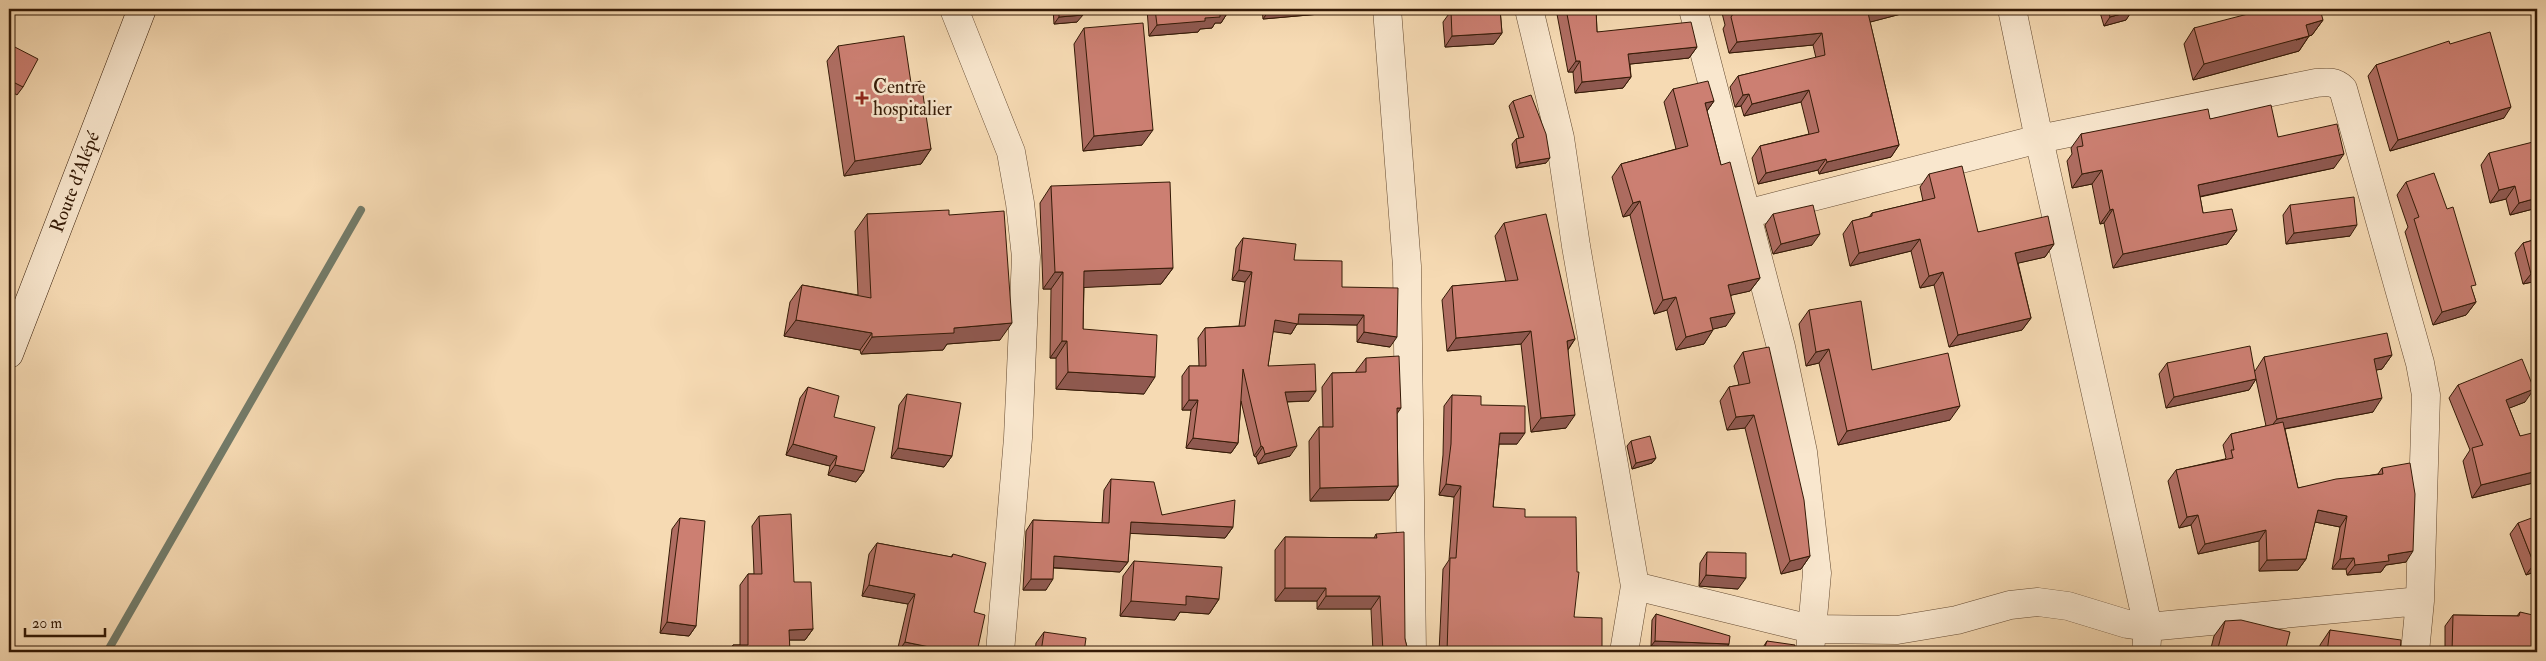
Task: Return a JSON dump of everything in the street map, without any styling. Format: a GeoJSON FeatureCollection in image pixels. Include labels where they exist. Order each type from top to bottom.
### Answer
{"type":"FeatureCollection","features":[{"type":"Feature","properties":{"kind":"street","name":"Route d'Alépé"},"geometry":{"type":"LineString","coordinates":[[9,354],[142,9]]}},
{"type":"Feature","properties":{"kind":"street"},"geometry":{"type":"LineString","coordinates":[[954,9],[1012,152],[1026,257],[1018,438],[1000,652]]}},
{"type":"Feature","properties":{"kind":"street"},"geometry":{"type":"LineString","coordinates":[[1387,9],[1408,266],[1412,652]]}},
{"type":"Feature","properties":{"kind":"street"},"geometry":{"type":"LineString","coordinates":[[1529,9],[1560,138],[1635,586],[1624,652]]}},
{"type":"Feature","properties":{"kind":"street"},"geometry":{"type":"LineString","coordinates":[[1694,9],[1781,347],[1803,452],[1817,573],[1811,640]]}},
{"type":"Feature","properties":{"kind":"street"},"geometry":{"type":"LineString","coordinates":[[2012,9],[2147,640]]}},
{"type":"Feature","properties":{"kind":"street"},"geometry":{"type":"LineString","coordinates":[[1746,214],[2039,139],[2326,82],[2334,82],[2343,89],[2420,363],[2426,395],[2420,601],[2415,652]]}},
{"type":"Feature","properties":{"kind":"street"},"geometry":{"type":"LineString","coordinates":[[1635,586],[1811,640],[1897,630],[1957,620],[2010,605],[2038,602],[2068,606],[2128,624],[2147,640],[2420,601]]}},
{"type":"Feature","properties":{"kind":"building"},"geometry":{"type":"Polygon","coordinates":[[[1059,9],[1082,9],[1083,15],[1059,17],[1059,9]]]}},
{"type":"Feature","properties":{"kind":"building"},"geometry":{"type":"Polygon","coordinates":[[[1155,9],[1228,9],[1228,12],[1220,13],[1220,17],[1205,18],[1205,21],[1157,25],[1155,9]]]}},
{"type":"Feature","properties":{"kind":"building"},"geometry":{"type":"Polygon","coordinates":[[[1500,9],[1502,33],[1452,36],[1451,11],[1500,9]]]}},
{"type":"Feature","properties":{"kind":"building"},"geometry":{"type":"Polygon","coordinates":[[[1566,9],[1596,9],[1597,32],[1691,22],[1697,47],[1628,54],[1631,77],[1582,82],[1580,61],[1576,61],[1566,9]]]}},
{"type":"Feature","properties":{"kind":"building"},"geometry":{"type":"Polygon","coordinates":[[[1732,9],[1883,9],[1868,13],[1899,145],[1827,162],[1826,159],[1766,173],[1760,146],[1819,132],[1809,90],[1752,104],[1749,94],[1743,95],[1738,76],[1825,55],[1822,33],[1737,42],[1731,17],[1733,14],[1732,9]]]}},
{"type":"Feature","properties":{"kind":"building"},"geometry":{"type":"Polygon","coordinates":[[[2108,9],[2132,9],[2132,11],[2110,17],[2108,9]]]}},
{"type":"Feature","properties":{"kind":"building"},"geometry":{"type":"Polygon","coordinates":[[[2267,9],[2320,9],[2323,20],[2306,25],[2309,36],[2204,64],[2194,28],[2267,9]]]}},
{"type":"Feature","properties":{"kind":"building"},"geometry":{"type":"Polygon","coordinates":[[[1143,23],[1153,130],[1094,136],[1084,28],[1143,23]]]}},
{"type":"Feature","properties":{"kind":"building"},"geometry":{"type":"Polygon","coordinates":[[[2490,32],[2511,107],[2398,140],[2376,65],[2449,41],[2450,44],[2490,32]]]}},
{"type":"Feature","properties":{"kind":"building"},"geometry":{"type":"Polygon","coordinates":[[[904,36],[911,83],[921,81],[931,149],[855,161],[838,46],[904,36]]]}},
{"type":"Feature","properties":{"kind":"building"},"geometry":{"type":"Polygon","coordinates":[[[9,44],[38,59],[23,87],[11,81],[9,87],[9,44]]]}},
{"type":"Feature","properties":{"kind":"building"},"geometry":{"type":"Polygon","coordinates":[[[1708,81],[1714,101],[1705,103],[1721,165],[1730,162],[1760,278],[1728,285],[1735,313],[1710,318],[1713,330],[1686,337],[1676,297],[1663,300],[1640,201],[1633,203],[1621,164],[1688,146],[1673,89],[1708,81]]]}},
{"type":"Feature","properties":{"kind":"building"},"geometry":{"type":"Polygon","coordinates":[[[1531,95],[1546,134],[1550,158],[1520,163],[1516,139],[1524,137],[1513,101],[1531,95]]]}},
{"type":"Feature","properties":{"kind":"building"},"geometry":{"type":"Polygon","coordinates":[[[2271,105],[2278,137],[2337,124],[2344,154],[2198,185],[2203,213],[2232,209],[2237,230],[2123,254],[2113,209],[2110,210],[2102,170],[2082,174],[2077,147],[2083,146],[2081,134],[2208,109],[2210,119],[2271,105]]]}},
{"type":"Feature","properties":{"kind":"building"},"geometry":{"type":"Polygon","coordinates":[[[2537,141],[2537,198],[2519,203],[2515,186],[2499,190],[2489,153],[2537,141]]]}},
{"type":"Feature","properties":{"kind":"building"},"geometry":{"type":"Polygon","coordinates":[[[1962,166],[1978,232],[2048,216],[2054,244],[2015,253],[2031,318],[1958,335],[1943,272],[1929,276],[1920,239],[1859,253],[1852,221],[1872,216],[1872,213],[1935,198],[1929,174],[1962,166]]]}},
{"type":"Feature","properties":{"kind":"building"},"geometry":{"type":"Polygon","coordinates":[[[2434,173],[2447,209],[2453,207],[2476,285],[2471,286],[2476,302],[2442,312],[2414,219],[2419,217],[2406,182],[2434,173]]]}},
{"type":"Feature","properties":{"kind":"building"},"geometry":{"type":"Polygon","coordinates":[[[1170,182],[1173,268],[1084,271],[1083,329],[1157,335],[1155,377],[1068,372],[1067,341],[1062,341],[1063,272],[1055,272],[1051,186],[1170,182]]]}},
{"type":"Feature","properties":{"kind":"building"},"geometry":{"type":"Polygon","coordinates":[[[2354,197],[2357,225],[2294,233],[2290,205],[2354,197]]]}},
{"type":"Feature","properties":{"kind":"building"},"geometry":{"type":"Polygon","coordinates":[[[1813,205],[1820,234],[1781,244],[1773,214],[1813,205]]]}},
{"type":"Feature","properties":{"kind":"building"},"geometry":{"type":"Polygon","coordinates":[[[949,210],[949,215],[1004,211],[1012,323],[954,328],[954,333],[872,337],[872,333],[796,320],[802,285],[871,298],[867,214],[949,210]]]}},
{"type":"Feature","properties":{"kind":"building"},"geometry":{"type":"Polygon","coordinates":[[[1546,214],[1575,339],[1567,341],[1575,415],[1541,418],[1531,331],[1456,338],[1452,286],[1518,280],[1504,223],[1546,214]]]}},
{"type":"Feature","properties":{"kind":"building"},"geometry":{"type":"Polygon","coordinates":[[[1243,238],[1296,244],[1294,260],[1342,261],[1342,287],[1398,288],[1397,337],[1364,332],[1364,315],[1299,314],[1298,324],[1275,320],[1268,366],[1315,364],[1316,391],[1285,392],[1297,446],[1265,454],[1261,446],[1243,369],[1238,443],[1193,438],[1198,400],[1189,400],[1189,366],[1206,366],[1205,328],[1245,326],[1252,272],[1239,270],[1243,238]]]}},
{"type":"Feature","properties":{"kind":"building"},"geometry":{"type":"Polygon","coordinates":[[[2537,239],[2537,272],[2531,274],[2523,243],[2537,239]]]}},
{"type":"Feature","properties":{"kind":"building"},"geometry":{"type":"Polygon","coordinates":[[[1861,301],[1872,370],[1948,353],[1960,406],[1847,431],[1829,349],[1816,352],[1809,310],[1861,301]]]}},
{"type":"Feature","properties":{"kind":"building"},"geometry":{"type":"Polygon","coordinates":[[[2387,333],[2392,355],[2374,359],[2382,398],[2277,419],[2264,357],[2387,333]]]}},
{"type":"Feature","properties":{"kind":"building"},"geometry":{"type":"Polygon","coordinates":[[[2250,346],[2256,379],[2174,397],[2167,363],[2250,346]]]}},
{"type":"Feature","properties":{"kind":"building"},"geometry":{"type":"Polygon","coordinates":[[[1769,347],[1804,500],[1810,556],[1790,561],[1754,415],[1736,417],[1729,387],[1750,383],[1743,352],[1769,347]]]}},
{"type":"Feature","properties":{"kind":"building"},"geometry":{"type":"Polygon","coordinates":[[[1399,356],[1401,408],[1397,408],[1398,486],[1320,488],[1319,427],[1333,427],[1332,373],[1366,372],[1366,358],[1399,356]]]}},
{"type":"Feature","properties":{"kind":"building"},"geometry":{"type":"Polygon","coordinates":[[[2522,359],[2534,389],[2506,400],[2520,436],[2536,432],[2537,471],[2481,485],[2472,448],[2483,445],[2458,385],[2522,359]]]}},
{"type":"Feature","properties":{"kind":"building"},"geometry":{"type":"Polygon","coordinates":[[[808,387],[839,396],[834,417],[875,427],[864,471],[835,465],[837,456],[793,444],[808,387]]]}},
{"type":"Feature","properties":{"kind":"building"},"geometry":{"type":"Polygon","coordinates":[[[907,394],[961,403],[952,456],[898,448],[907,394]]]}},
{"type":"Feature","properties":{"kind":"building"},"geometry":{"type":"Polygon","coordinates":[[[1452,395],[1481,396],[1481,405],[1525,406],[1525,433],[1500,433],[1493,507],[1525,509],[1525,517],[1576,517],[1577,572],[1579,572],[1574,617],[1602,618],[1602,650],[1597,650],[1597,652],[1447,652],[1450,558],[1456,558],[1461,486],[1446,484],[1451,444],[1452,395]]]}},
{"type":"Feature","properties":{"kind":"building"},"geometry":{"type":"Polygon","coordinates":[[[2283,422],[2298,488],[2336,479],[2383,474],[2382,468],[2410,463],[2415,494],[2413,551],[2388,555],[2389,561],[2355,565],[2354,558],[2340,559],[2347,516],[2318,510],[2306,559],[2267,560],[2266,530],[2205,544],[2198,515],[2187,517],[2176,470],[2233,458],[2231,450],[2234,450],[2231,434],[2283,422]]]}},
{"type":"Feature","properties":{"kind":"building"},"geometry":{"type":"Polygon","coordinates":[[[1650,436],[1656,458],[1636,463],[1631,441],[1650,436]]]}},
{"type":"Feature","properties":{"kind":"building"},"geometry":{"type":"Polygon","coordinates":[[[1111,479],[1154,482],[1162,515],[1235,500],[1233,527],[1131,522],[1128,562],[1054,556],[1053,579],[1031,579],[1033,520],[1109,523],[1111,479]]]}},
{"type":"Feature","properties":{"kind":"building"},"geometry":{"type":"Polygon","coordinates":[[[791,514],[794,582],[811,582],[813,629],[789,630],[790,652],[733,652],[733,645],[748,645],[748,574],[762,574],[759,516],[791,514]]]}},
{"type":"Feature","properties":{"kind":"building"},"geometry":{"type":"Polygon","coordinates":[[[2537,516],[2537,563],[2534,564],[2518,523],[2537,516]]]}},
{"type":"Feature","properties":{"kind":"building"},"geometry":{"type":"Polygon","coordinates":[[[680,518],[705,521],[696,626],[667,622],[680,518]]]}},
{"type":"Feature","properties":{"kind":"building"},"geometry":{"type":"Polygon","coordinates":[[[1404,532],[1405,639],[1407,647],[1412,652],[1383,652],[1380,596],[1326,596],[1326,588],[1285,588],[1285,537],[1377,538],[1376,534],[1404,532]]]}},
{"type":"Feature","properties":{"kind":"building"},"geometry":{"type":"Polygon","coordinates":[[[877,543],[952,557],[953,554],[986,563],[974,612],[985,615],[977,652],[954,652],[905,642],[915,594],[869,585],[877,543]]]}},
{"type":"Feature","properties":{"kind":"building"},"geometry":{"type":"Polygon","coordinates":[[[1707,552],[1746,553],[1746,578],[1706,575],[1707,552]]]}},
{"type":"Feature","properties":{"kind":"building"},"geometry":{"type":"Polygon","coordinates":[[[1134,561],[1222,567],[1219,599],[1186,596],[1186,605],[1131,601],[1134,561]]]}},
{"type":"Feature","properties":{"kind":"building"},"geometry":{"type":"Polygon","coordinates":[[[2520,612],[2537,616],[2537,652],[2452,652],[2453,615],[2519,616],[2520,612]]]}},
{"type":"Feature","properties":{"kind":"building"},"geometry":{"type":"Polygon","coordinates":[[[1656,614],[1730,636],[1729,644],[1655,641],[1656,614]]]}},
{"type":"Feature","properties":{"kind":"building"},"geometry":{"type":"Polygon","coordinates":[[[2241,620],[2290,632],[2285,652],[2217,652],[2225,621],[2241,620]]]}},
{"type":"Feature","properties":{"kind":"building"},"geometry":{"type":"Polygon","coordinates":[[[2330,630],[2401,640],[2400,652],[2327,652],[2330,630]]]}},
{"type":"Feature","properties":{"kind":"building"},"geometry":{"type":"Polygon","coordinates":[[[1044,632],[1086,638],[1084,652],[1041,652],[1044,632]]]}},
{"type":"Feature","properties":{"kind":"building"},"geometry":{"type":"Polygon","coordinates":[[[1767,641],[1795,645],[1794,652],[1763,652],[1767,641]]]}},
{"type":"Feature","properties":{"kind":"building"},"geometry":{"type":"Polygon","coordinates":[[[1316,649],[1356,651],[1356,652],[1316,652],[1316,649]]]}},
{"type":"Feature","properties":{"kind":"waterway"},"geometry":{"type":"LineString","coordinates":[[107,652],[361,210]]}},
{"type":"Feature","properties":{"kind":"place","name":"Centre hospitalier"},"geometry":{"type":"Point","coordinates":[862,98]}}]}
